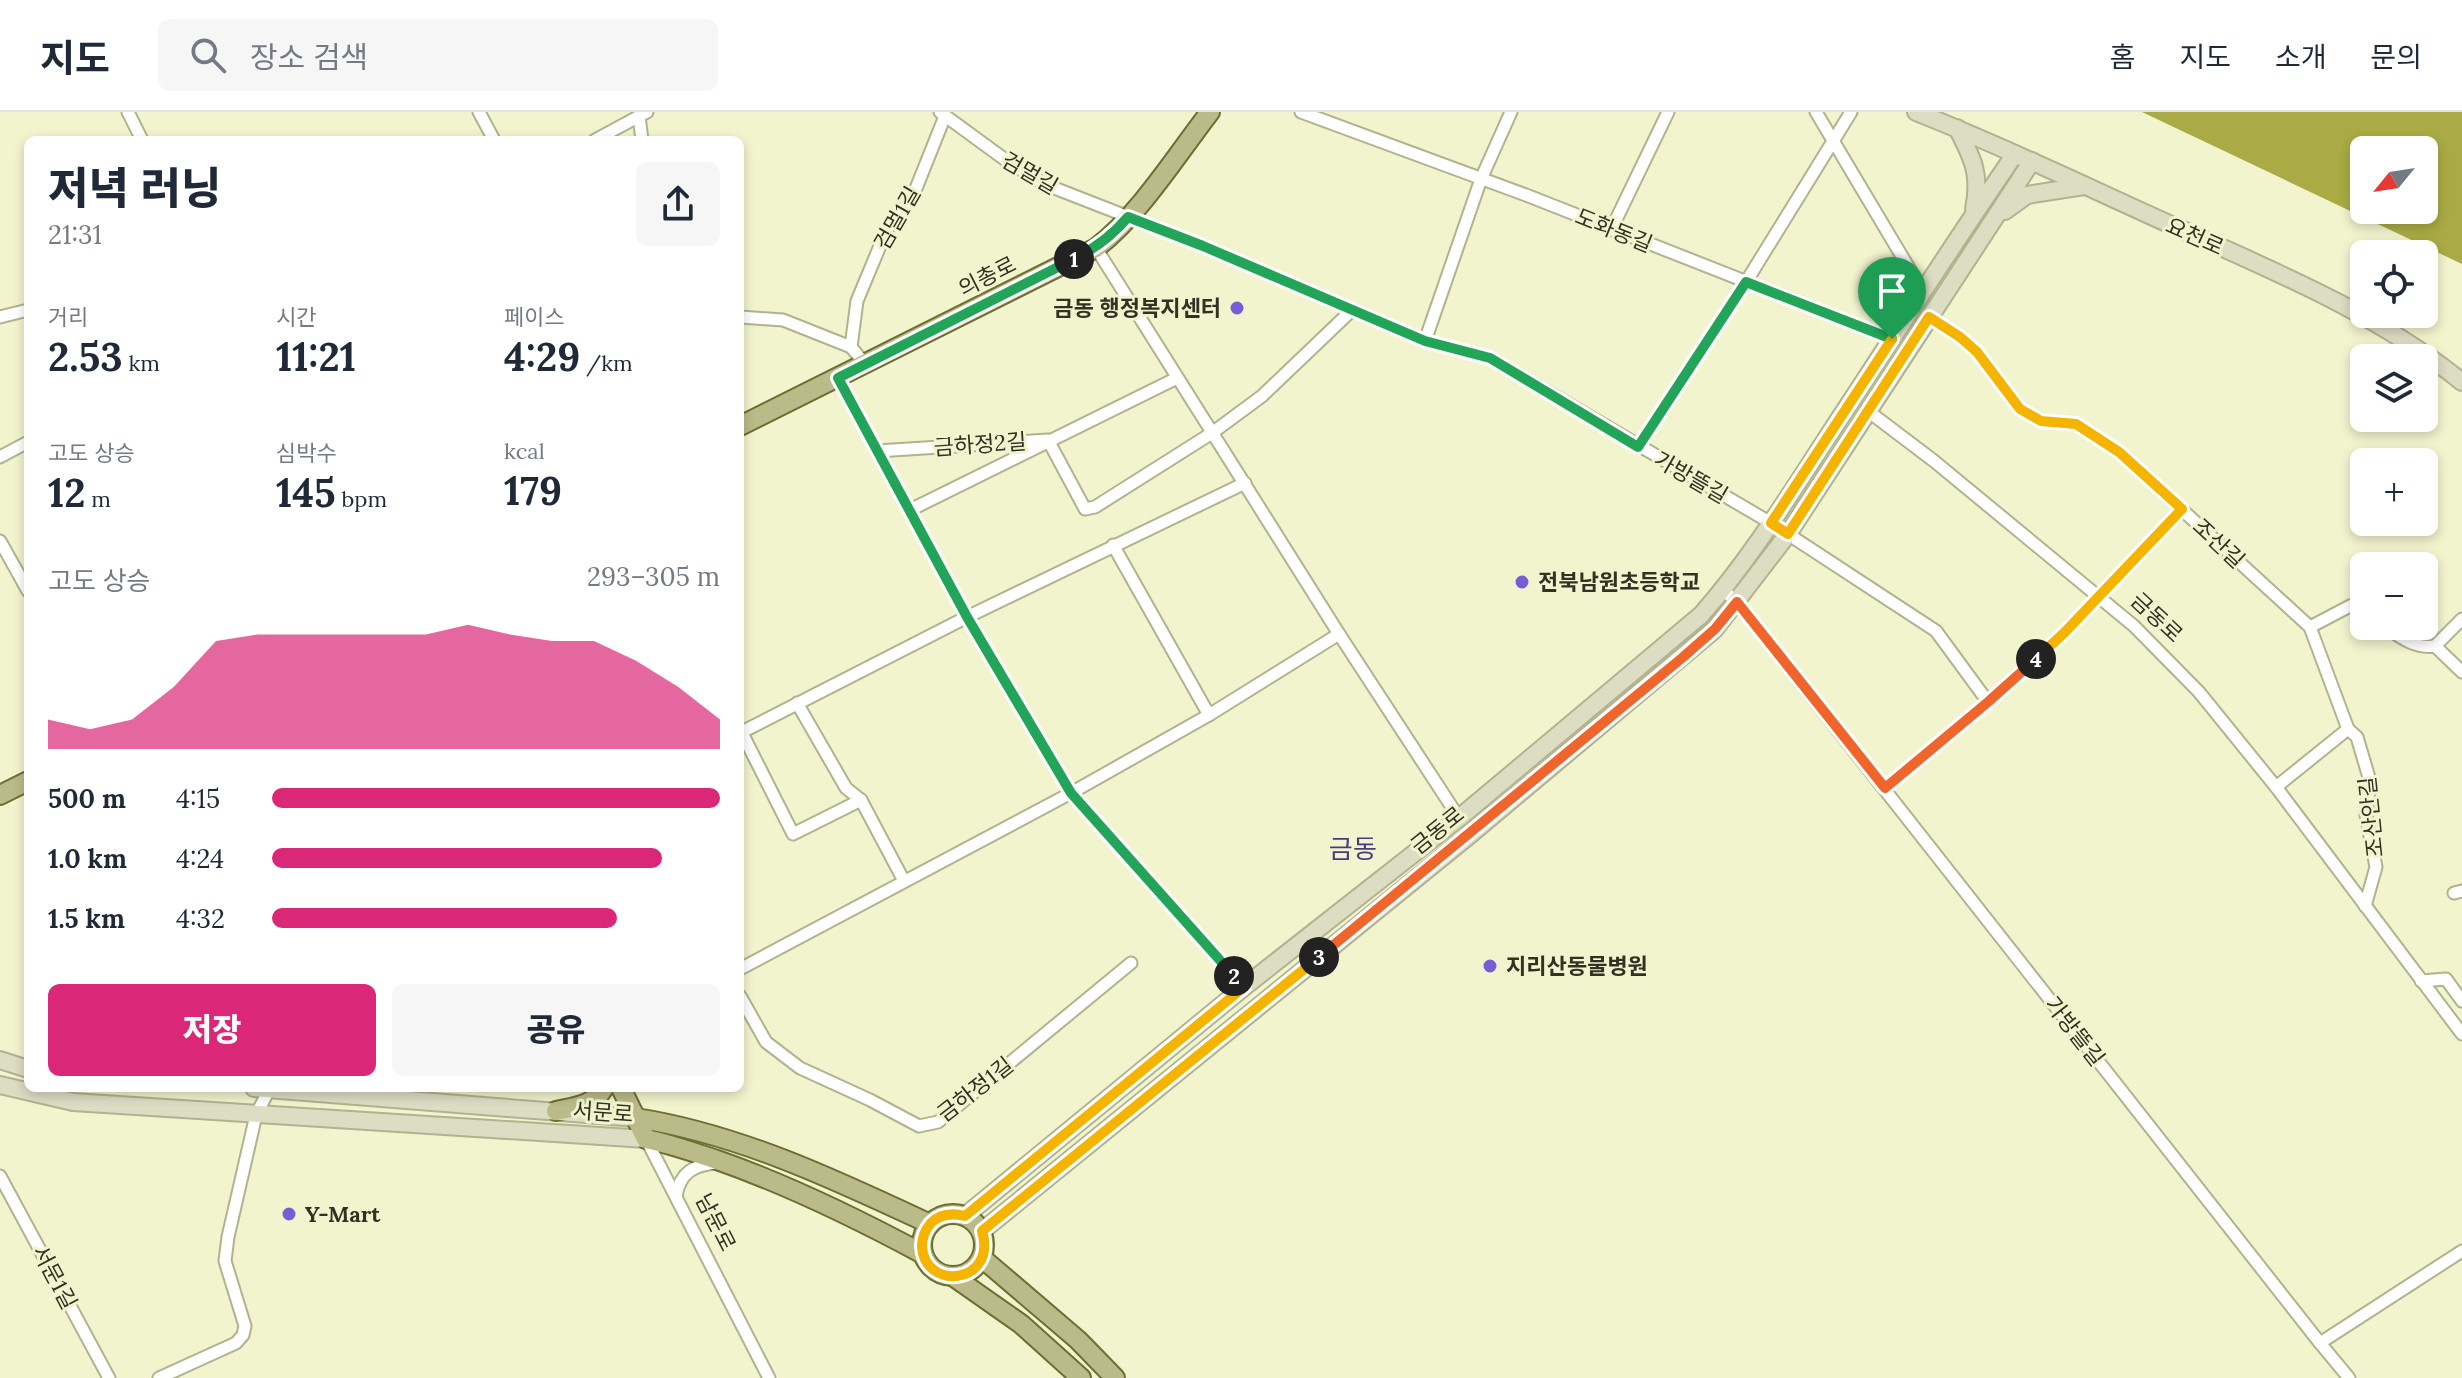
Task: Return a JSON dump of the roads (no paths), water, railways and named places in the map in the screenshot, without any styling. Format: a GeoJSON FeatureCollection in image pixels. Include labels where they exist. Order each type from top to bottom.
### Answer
{"type":"FeatureCollection","features":[{"type":"Feature","properties":{"kind":"main road","name":"의총로"},"geometry":{"type":"LineString","coordinates":[[744,424],[1096,248],[1113,235],[1210,112]]}},
{"type":"Feature","properties":{"kind":"main road"},"geometry":{"type":"LineString","coordinates":[[0,795],[24,783]]}},
{"type":"Feature","properties":{"kind":"main road"},"geometry":{"type":"LineString","coordinates":[[556,1111],[580,1106],[594,1100],[601,1092]]}},
{"type":"Feature","properties":{"kind":"main road","name":"남문로"},"geometry":{"type":"LineString","coordinates":[[623,1092],[646,1139]]}},
{"type":"Feature","properties":{"kind":"main road","name":"서문로"},"geometry":{"type":"LineString","coordinates":[[636,1118],[709,1134],[772,1155],[851,1186],[930,1224]]}},
{"type":"Feature","properties":{"kind":"main road","name":"서문로"},"geometry":{"type":"LineString","coordinates":[[646,1139],[762,1175],[837,1208],[923,1254]]}},
{"type":"Feature","properties":{"kind":"main road","name":"금동로"},"geometry":{"type":"LineString","coordinates":[[930,1224],[947,1214],[965,1216]]}},
{"type":"Feature","properties":{"kind":"main road"},"geometry":{"type":"LineString","coordinates":[[954,1277],[974,1270],[982,1258],[985,1241],[982,1231],[965,1216]]}},
{"type":"Feature","properties":{"kind":"main road"},"geometry":{"type":"LineString","coordinates":[[930,1224],[922,1243],[923,1254],[935,1271],[954,1277],[1021,1324],[1081,1378]]}},
{"type":"Feature","properties":{"kind":"main road"},"geometry":{"type":"LineString","coordinates":[[982,1258],[1078,1340],[1115,1378]]}},
{"type":"Feature","properties":{"kind":"street"},"geometry":{"type":"LineString","coordinates":[[128,112],[140,136]]}},
{"type":"Feature","properties":{"kind":"street"},"geometry":{"type":"LineString","coordinates":[[479,112],[492,136]]}},
{"type":"Feature","properties":{"kind":"street","name":"도화동길"},"geometry":{"type":"LineString","coordinates":[[1301,112],[1892,339]]}},
{"type":"Feature","properties":{"kind":"street"},"geometry":{"type":"LineString","coordinates":[[1425,341],[1481,179],[1511,112]]}},
{"type":"Feature","properties":{"kind":"street"},"geometry":{"type":"LineString","coordinates":[[1611,230],[1668,112]]}},
{"type":"Feature","properties":{"kind":"street"},"geometry":{"type":"LineString","coordinates":[[1816,112],[1922,290]]}},
{"type":"Feature","properties":{"kind":"street"},"geometry":{"type":"LineString","coordinates":[[1638,447],[1746,282],[1851,112]]}},
{"type":"Feature","properties":{"kind":"street","name":"요천로"},"geometry":{"type":"LineString","coordinates":[[1916,112],[2032,161],[2371,320],[2462,382]]}},
{"type":"Feature","properties":{"kind":"street"},"geometry":{"type":"LineString","coordinates":[[602,136],[643,114]]}},
{"type":"Feature","properties":{"kind":"street"},"geometry":{"type":"LineString","coordinates":[[642,136],[643,114]]}},
{"type":"Feature","properties":{"kind":"street","name":"검멀길"},"geometry":{"type":"LineString","coordinates":[[943,114],[1044,184],[1128,217]]}},
{"type":"Feature","properties":{"kind":"street","name":"검멀1길"},"geometry":{"type":"LineString","coordinates":[[851,347],[857,301],[887,229],[913,196],[943,114]]}},
{"type":"Feature","properties":{"kind":"street"},"geometry":{"type":"LineString","coordinates":[[1957,128],[1974,160],[1979,186],[1973,215]]}},
{"type":"Feature","properties":{"kind":"street","name":"금동로"},"geometry":{"type":"LineString","coordinates":[[965,1216],[1244,987],[1459,818],[1669,644],[1723,590],[1771,523],[1922,290],[2015,154]]}},
{"type":"Feature","properties":{"kind":"street","name":"금동로"},"geometry":{"type":"LineString","coordinates":[[982,1231],[1715,629],[1788,534],[2032,161]]}},
{"type":"Feature","properties":{"kind":"street"},"geometry":{"type":"LineString","coordinates":[[1990,226],[2027,195],[2086,186]]}},
{"type":"Feature","properties":{"kind":"street","name":"가방뜰길"},"geometry":{"type":"LineString","coordinates":[[1128,217],[1425,341],[1490,358],[1771,523]]}},
{"type":"Feature","properties":{"kind":"street"},"geometry":{"type":"LineString","coordinates":[[1096,248],[1459,818]]}},
{"type":"Feature","properties":{"kind":"street"},"geometry":{"type":"LineString","coordinates":[[0,317],[24,311]]}},
{"type":"Feature","properties":{"kind":"street"},"geometry":{"type":"LineString","coordinates":[[1212,433],[1262,396],[1351,311]]}},
{"type":"Feature","properties":{"kind":"street"},"geometry":{"type":"LineString","coordinates":[[744,317],[783,320],[851,347],[865,364]]}},
{"type":"Feature","properties":{"kind":"street","name":"조산길"},"geometry":{"type":"LineString","coordinates":[[1929,317],[1977,352],[2020,409],[2041,421],[2076,424],[2119,452],[2310,627]]}},
{"type":"Feature","properties":{"kind":"street"},"geometry":{"type":"LineString","coordinates":[[838,378],[967,617],[1071,793],[1244,987]]}},
{"type":"Feature","properties":{"kind":"street"},"geometry":{"type":"LineString","coordinates":[[910,510],[1177,378]]}},
{"type":"Feature","properties":{"kind":"street","name":"금동로"},"geometry":{"type":"LineString","coordinates":[[1868,411],[1934,461],[2134,626],[2199,692],[2276,787],[2365,906]]}},
{"type":"Feature","properties":{"kind":"street","name":"금하정2길"},"geometry":{"type":"LineString","coordinates":[[877,451],[1048,440],[1085,509],[1095,507],[1212,433]]}},
{"type":"Feature","properties":{"kind":"street"},"geometry":{"type":"LineString","coordinates":[[0,457],[24,444]]}},
{"type":"Feature","properties":{"kind":"street"},"geometry":{"type":"LineString","coordinates":[[744,730],[1113,545],[1245,483]]}},
{"type":"Feature","properties":{"kind":"street"},"geometry":{"type":"LineString","coordinates":[[1885,788],[1988,702],[2065,632],[2182,509]]}},
{"type":"Feature","properties":{"kind":"street"},"geometry":{"type":"LineString","coordinates":[[1771,523],[1936,631],[1988,702]]}},
{"type":"Feature","properties":{"kind":"street"},"geometry":{"type":"LineString","coordinates":[[0,541],[24,584]]}},
{"type":"Feature","properties":{"kind":"street"},"geometry":{"type":"LineString","coordinates":[[1113,545],[1209,715]]}},
{"type":"Feature","properties":{"kind":"street","name":"가방뜰길"},"geometry":{"type":"LineString","coordinates":[[1723,590],[1737,602],[1885,788],[2349,1378]]}},
{"type":"Feature","properties":{"kind":"street"},"geometry":{"type":"LineString","coordinates":[[2310,627],[2350,606]]}},
{"type":"Feature","properties":{"kind":"street"},"geometry":{"type":"LineString","coordinates":[[2405,640],[2425,648],[2435,646],[2462,619]]}},
{"type":"Feature","properties":{"kind":"street","name":"조산안길"},"geometry":{"type":"LineString","coordinates":[[2310,627],[2348,729],[2357,737],[2370,781],[2366,815],[2376,867],[2365,906]]}},
{"type":"Feature","properties":{"kind":"street"},"geometry":{"type":"LineString","coordinates":[[744,967],[1071,793],[1209,715],[1339,634]]}},
{"type":"Feature","properties":{"kind":"street"},"geometry":{"type":"LineString","coordinates":[[2435,646],[2460,669]]}},
{"type":"Feature","properties":{"kind":"street"},"geometry":{"type":"LineString","coordinates":[[797,703],[846,788],[861,800],[904,881]]}},
{"type":"Feature","properties":{"kind":"street"},"geometry":{"type":"LineString","coordinates":[[2276,787],[2348,729]]}},
{"type":"Feature","properties":{"kind":"street"},"geometry":{"type":"LineString","coordinates":[[744,737],[793,834],[861,800]]}},
{"type":"Feature","properties":{"kind":"street"},"geometry":{"type":"LineString","coordinates":[[2365,906],[2462,1034]]}},
{"type":"Feature","properties":{"kind":"street","name":"금하정1길"},"geometry":{"type":"LineString","coordinates":[[744,1003],[766,1042],[800,1068],[919,1126],[938,1122],[1131,963]]}},
{"type":"Feature","properties":{"kind":"street"},"geometry":{"type":"LineString","coordinates":[[2421,981],[2446,979],[2462,1001]]}},
{"type":"Feature","properties":{"kind":"street"},"geometry":{"type":"LineString","coordinates":[[0,1060],[24,1068]]}},
{"type":"Feature","properties":{"kind":"street","name":"서문로"},"geometry":{"type":"LineString","coordinates":[[0,1085],[24,1091]]}},
{"type":"Feature","properties":{"kind":"street","name":"서문로"},"geometry":{"type":"LineString","coordinates":[[30,1092],[73,1102],[646,1139]]}},
{"type":"Feature","properties":{"kind":"street"},"geometry":{"type":"LineString","coordinates":[[159,1378],[236,1343],[243,1335],[245,1326],[225,1261],[256,1115],[268,1092]]}},
{"type":"Feature","properties":{"kind":"street","name":"서문로"},"geometry":{"type":"LineString","coordinates":[[320,1092],[636,1118]]}},
{"type":"Feature","properties":{"kind":"street","name":"남문로"},"geometry":{"type":"LineString","coordinates":[[646,1139],[769,1378]]}},
{"type":"Feature","properties":{"kind":"street"},"geometry":{"type":"LineString","coordinates":[[676,1197],[681,1177],[691,1169],[702,1164],[722,1162]]}},
{"type":"Feature","properties":{"kind":"street","name":"서문1길"},"geometry":{"type":"LineString","coordinates":[[0,1176],[109,1378]]}},
{"type":"Feature","properties":{"kind":"street"},"geometry":{"type":"LineString","coordinates":[[2320,1343],[2462,1251]]}},
{"type":"Feature","properties":{"kind":"place","name":"금동 행정복지센터"},"geometry":{"type":"Point","coordinates":[1237,308]}},
{"type":"Feature","properties":{"kind":"place","name":"전북남원초등학교"},"geometry":{"type":"Point","coordinates":[1522,582]}},
{"type":"Feature","properties":{"kind":"place","name":"지리산동물병원"},"geometry":{"type":"Point","coordinates":[1490,966]}},
{"type":"Feature","properties":{"kind":"place","name":"Y-Mart"},"geometry":{"type":"Point","coordinates":[289,1214]}},
{"type":"Feature","properties":{"kind":"district","name":"금동"},"geometry":{"type":"Point","coordinates":[1353,849]}}]}
